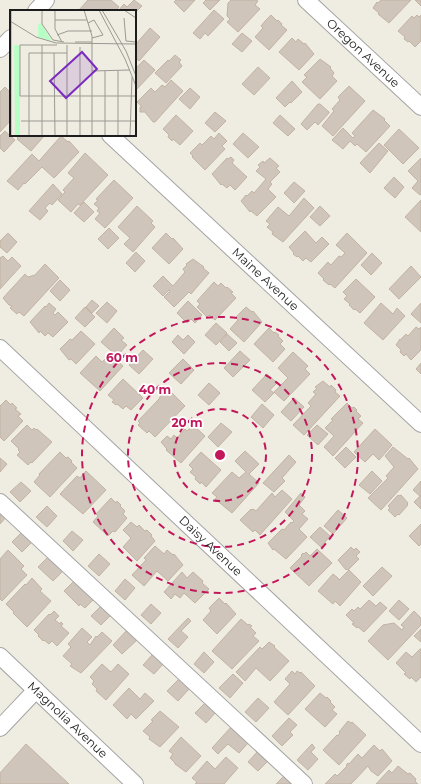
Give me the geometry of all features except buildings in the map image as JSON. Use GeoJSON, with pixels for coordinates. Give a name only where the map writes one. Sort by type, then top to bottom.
{"type":"FeatureCollection","features":[{"type":"Feature","properties":{"kind":"street"},"geometry":{"type":"LineString","coordinates":[[37,10],[46,0]]}},
{"type":"Feature","properties":{"kind":"street","name":"Oregon Avenue"},"geometry":{"type":"LineString","coordinates":[[306,0],[421,107]]}},
{"type":"Feature","properties":{"kind":"street","name":"Maine Avenue"},"geometry":{"type":"LineString","coordinates":[[111,136],[421,424]]}},
{"type":"Feature","properties":{"kind":"street","name":"Daisy Avenue"},"geometry":{"type":"LineString","coordinates":[[0,348],[421,744]]}},
{"type":"Feature","properties":{"kind":"street"},"geometry":{"type":"LineString","coordinates":[[0,502],[304,784]]}},
{"type":"Feature","properties":{"kind":"street","name":"Magnolia Avenue"},"geometry":{"type":"LineString","coordinates":[[0,656],[135,784]]}},
{"type":"Feature","properties":{"kind":"street"},"geometry":{"type":"LineString","coordinates":[[0,728],[36,690]]}}]}
